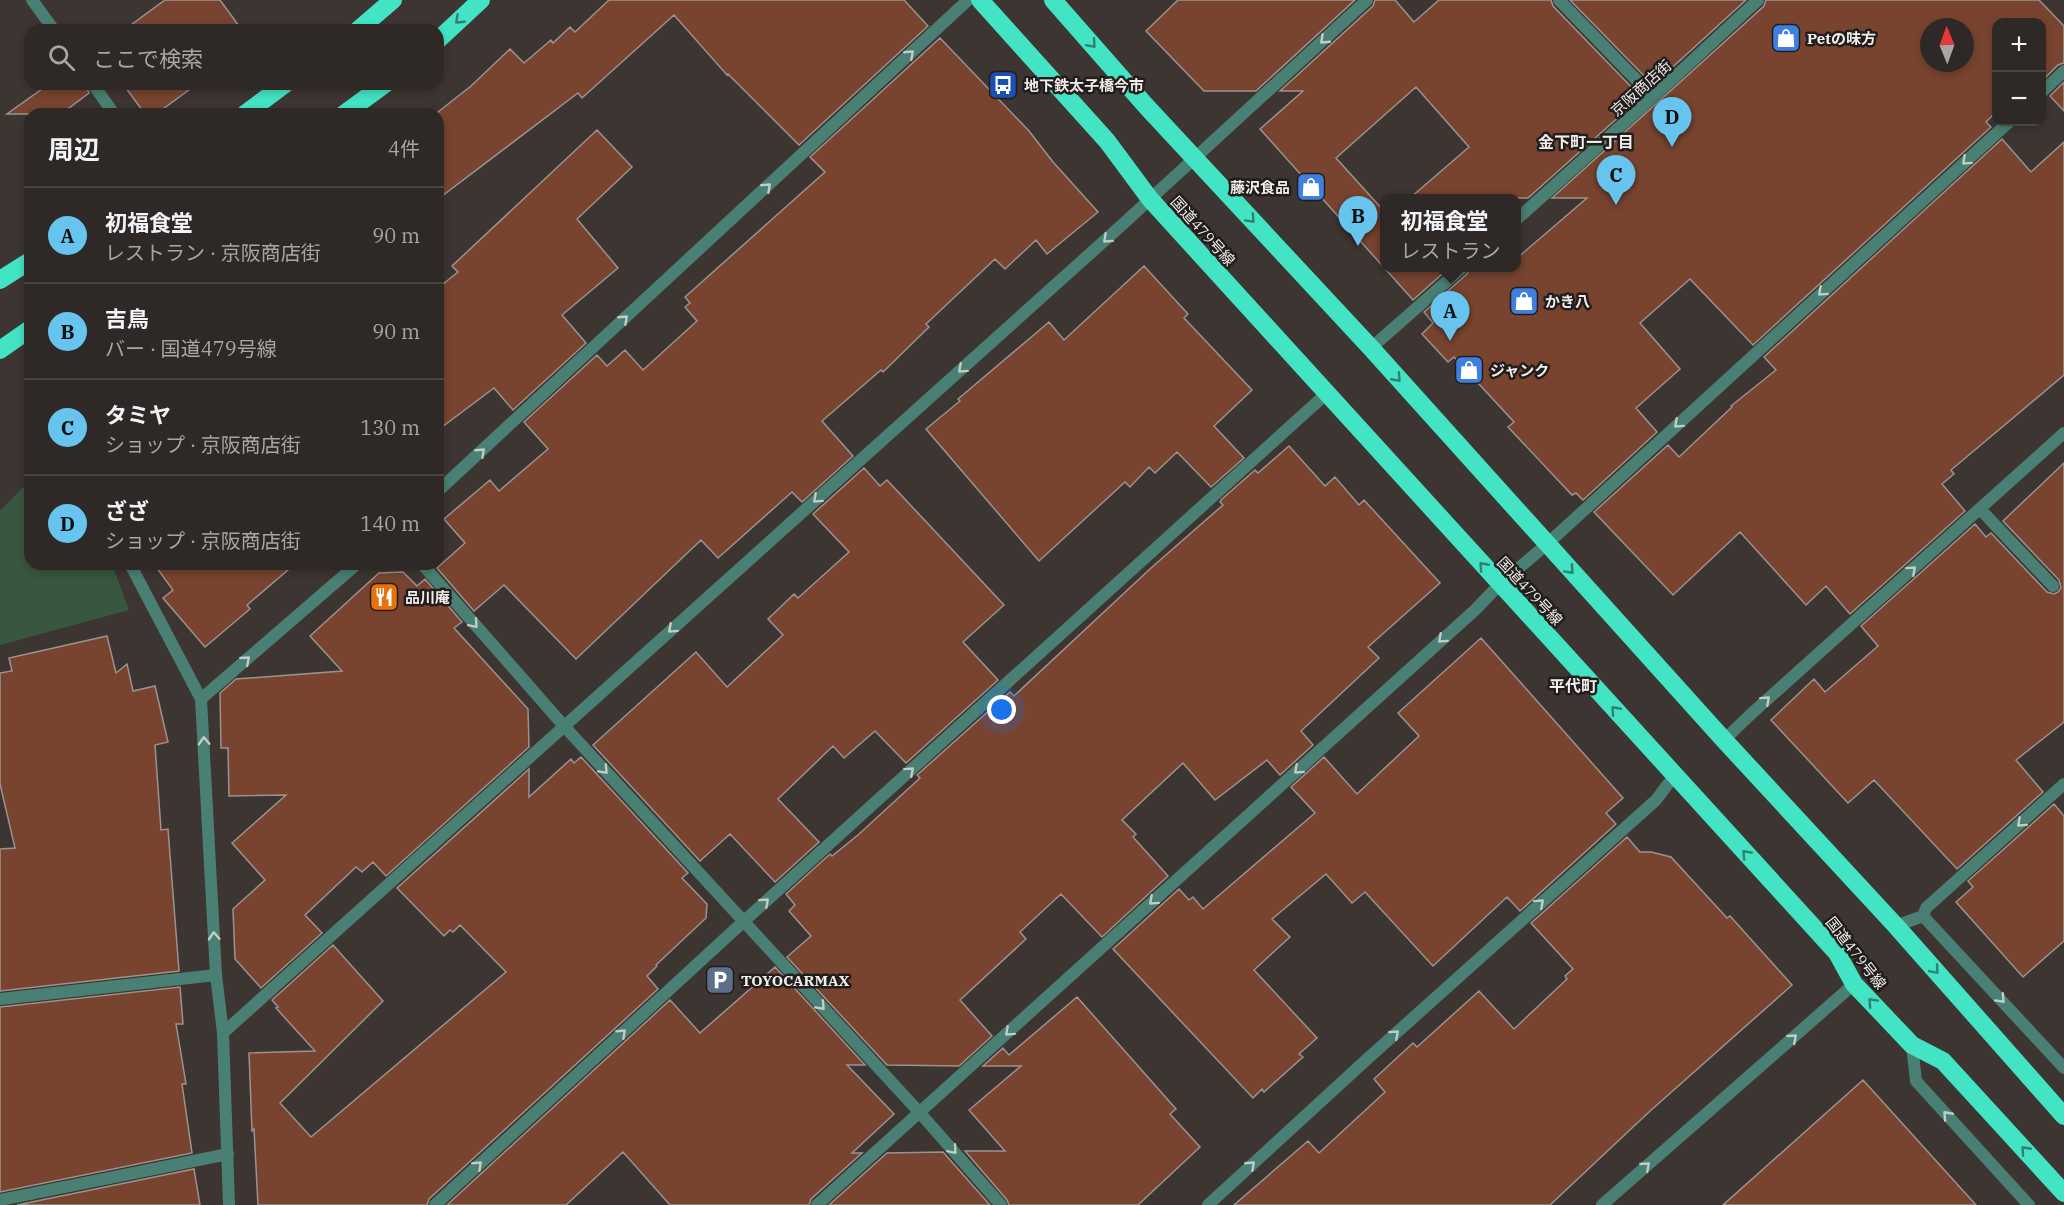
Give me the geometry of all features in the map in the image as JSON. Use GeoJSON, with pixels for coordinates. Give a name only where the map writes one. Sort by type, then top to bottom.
{"type":"FeatureCollection","features":[{"type":"Feature","properties":{"kind":"highway"},"geometry":{"type":"LineString","coordinates":[[365,24],[393,0]]}},
{"type":"Feature","properties":{"kind":"highway"},"geometry":{"type":"LineString","coordinates":[[444,34],[481,0]]}},
{"type":"Feature","properties":{"kind":"highway","name":"国道479号線"},"geometry":{"type":"LineString","coordinates":[[980,0],[1107,141],[1150,199],[1837,953],[1854,984],[1912,1044],[1943,1061],[2064,1193]]}},
{"type":"Feature","properties":{"kind":"highway"},"geometry":{"type":"LineString","coordinates":[[1053,0],[1371,348],[1724,740],[1896,926],[2064,1116]]}},
{"type":"Feature","properties":{"kind":"highway"},"geometry":{"type":"LineString","coordinates":[[252,108],[277,90]]}},
{"type":"Feature","properties":{"kind":"highway"},"geometry":{"type":"LineString","coordinates":[[352,108],[377,90]]}},
{"type":"Feature","properties":{"kind":"highway"},"geometry":{"type":"LineString","coordinates":[[0,280],[24,265]]}},
{"type":"Feature","properties":{"kind":"highway"},"geometry":{"type":"LineString","coordinates":[[0,350],[24,333]]}},
{"type":"Feature","properties":{"kind":"street"},"geometry":{"type":"LineString","coordinates":[[32,0],[50,24]]}},
{"type":"Feature","properties":{"kind":"street"},"geometry":{"type":"LineString","coordinates":[[444,485],[968,0]]}},
{"type":"Feature","properties":{"kind":"street"},"geometry":{"type":"LineString","coordinates":[[223,1033],[1196,158],[1367,0]]}},
{"type":"Feature","properties":{"kind":"street"},"geometry":{"type":"LineString","coordinates":[[1559,0],[1653,98]]}},
{"type":"Feature","properties":{"kind":"street","name":"京阪商店街"},"geometry":{"type":"LineString","coordinates":[[1521,216],[1653,98],[1758,0]]}},
{"type":"Feature","properties":{"kind":"street"},"geometry":{"type":"LineString","coordinates":[[2046,88],[2064,71]]}},
{"type":"Feature","properties":{"kind":"street"},"geometry":{"type":"LineString","coordinates":[[97,90],[110,108]]}},
{"type":"Feature","properties":{"kind":"street"},"geometry":{"type":"LineString","coordinates":[[817,1205],[1466,618],[1500,584],[2005,126]]}},
{"type":"Feature","properties":{"kind":"street"},"geometry":{"type":"LineString","coordinates":[[1371,348],[1456,272]]}},
{"type":"Feature","properties":{"kind":"street"},"geometry":{"type":"LineString","coordinates":[[435,1205],[1326,393]]}},
{"type":"Feature","properties":{"kind":"street"},"geometry":{"type":"LineString","coordinates":[[1724,740],[2064,433]]}},
{"type":"Feature","properties":{"kind":"street"},"geometry":{"type":"LineString","coordinates":[[1980,508],[2053,586]]}},
{"type":"Feature","properties":{"kind":"street"},"geometry":{"type":"LineString","coordinates":[[133,570],[201,699],[216,975],[223,1033],[230,1205]]}},
{"type":"Feature","properties":{"kind":"street"},"geometry":{"type":"LineString","coordinates":[[201,699],[350,570]]}},
{"type":"Feature","properties":{"kind":"street"},"geometry":{"type":"LineString","coordinates":[[427,570],[564,726],[920,1113],[1001,1205]]}},
{"type":"Feature","properties":{"kind":"street"},"geometry":{"type":"LineString","coordinates":[[1208,1205],[1656,800],[1674,776]]}},
{"type":"Feature","properties":{"kind":"street"},"geometry":{"type":"LineString","coordinates":[[1896,926],[1923,916],[1926,908],[2064,784]]}},
{"type":"Feature","properties":{"kind":"street"},"geometry":{"type":"LineString","coordinates":[[1923,916],[2064,1068]]}},
{"type":"Feature","properties":{"kind":"street"},"geometry":{"type":"LineString","coordinates":[[0,999],[216,975]]}},
{"type":"Feature","properties":{"kind":"street"},"geometry":{"type":"LineString","coordinates":[[1602,1205],[1854,984]]}},
{"type":"Feature","properties":{"kind":"street"},"geometry":{"type":"LineString","coordinates":[[1912,1044],[1916,1081],[2028,1205]]}},
{"type":"Feature","properties":{"kind":"street"},"geometry":{"type":"LineString","coordinates":[[0,1200],[228,1154]]}},
{"type":"Feature","properties":{"kind":"green space"},"geometry":{"type":"Polygon","coordinates":[[[24,486],[24,570],[114,570],[129,610],[0,645],[0,511],[24,486]]]}},
{"type":"Feature","properties":{"kind":"building"},"geometry":{"type":"Polygon","coordinates":[[[165,0],[220,0],[238,24],[132,24],[165,0]]]}},
{"type":"Feature","properties":{"kind":"building"},"geometry":{"type":"Polygon","coordinates":[[[609,0],[904,0],[928,26],[799,145],[727,75],[674,15],[582,98],[578,93],[444,194],[443,108],[471,86],[510,49],[524,63],[551,40],[553,43],[570,27],[575,32],[609,0]]]}},
{"type":"Feature","properties":{"kind":"building"},"geometry":{"type":"Polygon","coordinates":[[[1178,0],[1355,0],[1256,91],[1204,91],[1146,31],[1178,0]]]}},
{"type":"Feature","properties":{"kind":"building"},"geometry":{"type":"Polygon","coordinates":[[[1375,0],[1395,0],[1414,22],[1439,0],[1551,0],[1553,6],[1641,97],[1528,198],[1521,198],[1521,194],[1415,194],[1469,147],[1416,87],[1336,158],[1380,207],[1380,263],[1260,129],[1303,91],[1280,91],[1373,6],[1375,0]]]}},
{"type":"Feature","properties":{"kind":"building"},"geometry":{"type":"Polygon","coordinates":[[[1570,0],[1746,0],[1653,85],[1570,0]]]}},
{"type":"Feature","properties":{"kind":"building"},"geometry":{"type":"Polygon","coordinates":[[[1766,0],[2039,0],[2064,26],[2064,63],[2058,65],[2046,77],[2046,18],[1992,18],[1992,116],[1986,122],[1991,127],[1753,345],[1690,279],[1640,323],[1680,369],[1636,408],[1657,432],[1583,500],[1576,493],[1572,495],[1508,427],[1514,422],[1454,357],[1448,362],[1422,334],[1433,323],[1424,312],[1468,272],[1521,272],[1521,255],[1587,198],[1552,198],[1764,6],[1766,0]]]}},
{"type":"Feature","properties":{"kind":"building"},"geometry":{"type":"Polygon","coordinates":[[[940,38],[1029,131],[1053,162],[1098,212],[1047,254],[1036,240],[1005,269],[995,259],[926,324],[929,327],[883,372],[881,370],[822,421],[853,456],[802,502],[792,492],[718,558],[701,540],[576,659],[504,585],[474,611],[439,570],[444,570],[444,562],[465,543],[444,519],[490,480],[499,491],[548,449],[524,422],[597,355],[607,366],[625,350],[643,370],[697,321],[685,307],[690,303],[685,297],[825,172],[810,157],[940,38]]]}},
{"type":"Feature","properties":{"kind":"building"},"geometry":{"type":"Polygon","coordinates":[[[2064,82],[2064,111],[2050,96],[2064,82]]]}},
{"type":"Feature","properties":{"kind":"building"},"geometry":{"type":"Polygon","coordinates":[[[41,90],[88,90],[89,93],[69,108],[24,108],[24,114],[7,114],[41,90]]]}},
{"type":"Feature","properties":{"kind":"building"},"geometry":{"type":"Polygon","coordinates":[[[127,90],[189,90],[164,108],[141,108],[127,90]]]}},
{"type":"Feature","properties":{"kind":"building"},"geometry":{"type":"Polygon","coordinates":[[[597,130],[632,167],[577,219],[618,268],[562,315],[586,343],[513,410],[494,388],[444,426],[444,283],[458,272],[452,266],[597,130]]]}},
{"type":"Feature","properties":{"kind":"building"},"geometry":{"type":"Polygon","coordinates":[[[2002,139],[2031,172],[2064,142],[2064,375],[1951,470],[1954,474],[1942,484],[1965,511],[1850,614],[1826,586],[1806,605],[1740,532],[1673,595],[1594,512],[1668,445],[1679,457],[1731,406],[1776,370],[1764,357],[2002,139]]]}},
{"type":"Feature","properties":{"kind":"building"},"geometry":{"type":"Polygon","coordinates":[[[1144,266],[1188,314],[1184,318],[1252,390],[1214,426],[1244,458],[1211,487],[1177,452],[1155,473],[1149,467],[1130,487],[1125,482],[1039,561],[926,429],[1049,322],[1064,340],[1144,266]]]}},
{"type":"Feature","properties":{"kind":"building"},"geometry":{"type":"Polygon","coordinates":[[[1388,272],[1444,272],[1413,300],[1388,272]]]}},
{"type":"Feature","properties":{"kind":"building"},"geometry":{"type":"Polygon","coordinates":[[[1289,446],[1325,486],[1335,477],[1359,505],[1364,500],[1440,583],[1368,647],[1379,658],[1301,731],[1313,745],[1280,775],[1267,760],[1215,800],[1183,763],[1122,820],[1136,834],[1133,837],[1168,876],[1102,937],[1061,894],[1020,932],[1026,939],[960,1000],[992,1036],[959,1066],[887,1065],[787,957],[811,936],[789,911],[795,905],[786,894],[830,854],[832,856],[858,835],[920,778],[917,775],[1010,692],[1014,696],[1151,568],[1223,505],[1220,502],[1222,499],[1255,470],[1258,473],[1289,446]]]}},
{"type":"Feature","properties":{"kind":"building"},"geometry":{"type":"Polygon","coordinates":[[[2064,463],[2064,722],[2016,760],[2043,792],[1957,869],[1874,780],[1848,803],[1771,720],[1814,679],[1825,692],[1878,646],[1861,626],[1975,524],[1986,537],[1991,533],[2047,592],[2054,594],[2058,592],[2061,588],[2059,580],[2003,521],[2064,463]]]}},
{"type":"Feature","properties":{"kind":"building"},"geometry":{"type":"Polygon","coordinates":[[[864,468],[880,486],[887,480],[1004,605],[963,642],[998,680],[906,763],[875,731],[844,758],[833,746],[778,799],[819,842],[775,882],[730,834],[700,861],[593,745],[696,652],[727,687],[783,635],[768,619],[794,594],[798,598],[849,552],[813,514],[864,468]]]}},
{"type":"Feature","properties":{"kind":"building"},"geometry":{"type":"Polygon","coordinates":[[[158,570],[288,570],[247,605],[250,609],[205,647],[163,598],[173,590],[158,570]]]}},
{"type":"Feature","properties":{"kind":"building"},"geometry":{"type":"Polygon","coordinates":[[[403,572],[417,586],[425,579],[462,622],[454,628],[528,709],[529,747],[386,876],[373,862],[362,872],[356,867],[305,915],[322,933],[261,988],[235,959],[233,909],[265,880],[232,843],[286,795],[229,796],[228,748],[221,748],[220,693],[236,679],[342,671],[310,636],[379,573],[403,572]]]}},
{"type":"Feature","properties":{"kind":"building"},"geometry":{"type":"Polygon","coordinates":[[[107,636],[116,673],[127,664],[133,691],[155,686],[168,742],[155,745],[161,830],[168,829],[179,971],[0,991],[0,849],[15,848],[0,784],[0,673],[12,671],[9,658],[107,636]]]}},
{"type":"Feature","properties":{"kind":"building"},"geometry":{"type":"Polygon","coordinates":[[[1481,638],[1623,798],[1606,813],[1616,824],[1520,911],[1507,897],[1433,966],[1365,892],[1352,903],[1326,874],[1272,919],[1290,937],[1254,970],[1317,1038],[1299,1054],[1303,1057],[1264,1092],[1262,1089],[1253,1098],[1113,949],[1179,889],[1189,900],[1193,897],[1203,909],[1315,813],[1291,787],[1324,757],[1357,794],[1419,736],[1398,713],[1481,638]]]}},
{"type":"Feature","properties":{"kind":"building"},"geometry":{"type":"Polygon","coordinates":[[[581,757],[688,873],[682,878],[707,904],[706,918],[647,976],[658,989],[429,1199],[427,1205],[258,1205],[249,1053],[315,1051],[276,1008],[278,1007],[272,1000],[333,945],[383,1001],[280,1103],[311,1137],[506,972],[460,925],[453,932],[450,930],[444,936],[397,888],[529,769],[529,797],[571,759],[574,763],[581,757]]]}},
{"type":"Feature","properties":{"kind":"building"},"geometry":{"type":"Polygon","coordinates":[[[2054,804],[2064,816],[2064,941],[2023,977],[1956,902],[1973,887],[1968,881],[2054,804]]]}},
{"type":"Feature","properties":{"kind":"building"},"geometry":{"type":"Polygon","coordinates":[[[1627,837],[1640,852],[1671,857],[1727,918],[1730,916],[1792,985],[1649,1112],[1550,1205],[1234,1205],[1308,1141],[1319,1153],[1385,1092],[1374,1079],[1413,1043],[1417,1047],[1479,991],[1514,1029],[1567,979],[1565,976],[1573,969],[1531,923],[1627,837]]]}},
{"type":"Feature","properties":{"kind":"building"},"geometry":{"type":"Polygon","coordinates":[[[775,967],[865,1065],[847,1065],[894,1114],[852,1153],[862,1153],[811,1199],[809,1205],[670,1205],[623,1152],[566,1205],[447,1205],[670,1000],[700,1033],[775,967]]]}},
{"type":"Feature","properties":{"kind":"building"},"geometry":{"type":"Polygon","coordinates":[[[180,987],[183,1024],[176,1024],[186,1084],[182,1084],[192,1153],[0,1192],[0,1007],[180,987]]]}},
{"type":"Feature","properties":{"kind":"building"},"geometry":{"type":"Polygon","coordinates":[[[1077,997],[1176,1109],[1170,1114],[1200,1147],[1138,1205],[1009,1205],[965,1151],[1005,1151],[969,1110],[1021,1066],[983,1066],[1003,1048],[1009,1055],[1077,997]]]}},
{"type":"Feature","properties":{"kind":"building"},"geometry":{"type":"Polygon","coordinates":[[[1863,1080],[1976,1205],[1723,1205],[1863,1080]]]}},
{"type":"Feature","properties":{"kind":"building"},"geometry":{"type":"Polygon","coordinates":[[[943,1152],[990,1205],[829,1205],[887,1153],[943,1152]]]}},
{"type":"Feature","properties":{"kind":"building"},"geometry":{"type":"Polygon","coordinates":[[[194,1169],[200,1205],[17,1205],[194,1169]]]}},
{"type":"Feature","properties":{"kind":"place","name":"Petの味方"},"geometry":{"type":"Point","coordinates":[1786,38]}},
{"type":"Feature","properties":{"kind":"place","name":"地下鉄太子橋今市"},"geometry":{"type":"Point","coordinates":[1003,85]}},
{"type":"Feature","properties":{"kind":"place","name":"ざざ"},"geometry":{"type":"Point","coordinates":[1672,147]}},
{"type":"Feature","properties":{"kind":"place","name":"藤沢食品"},"geometry":{"type":"Point","coordinates":[1311,187]}},
{"type":"Feature","properties":{"kind":"place","name":"タミヤ"},"geometry":{"type":"Point","coordinates":[1616,205]}},
{"type":"Feature","properties":{"kind":"place","name":"吉鳥"},"geometry":{"type":"Point","coordinates":[1358,246]}},
{"type":"Feature","properties":{"kind":"place","name":"かき八"},"geometry":{"type":"Point","coordinates":[1524,301]}},
{"type":"Feature","properties":{"kind":"place","name":"初福食堂"},"geometry":{"type":"Point","coordinates":[1450,341]}},
{"type":"Feature","properties":{"kind":"place","name":"ジャンク"},"geometry":{"type":"Point","coordinates":[1469,370]}},
{"type":"Feature","properties":{"kind":"place","name":"品川庵"},"geometry":{"type":"Point","coordinates":[384,597]}},
{"type":"Feature","properties":{"kind":"place","name":"TOYOCARMAX"},"geometry":{"type":"Point","coordinates":[720,980]}},
{"type":"Feature","properties":{"kind":"district","name":"金下町一丁目"},"geometry":{"type":"Point","coordinates":[1586,142]}},
{"type":"Feature","properties":{"kind":"district","name":"平代町"},"geometry":{"type":"Point","coordinates":[1573,686]}}]}
